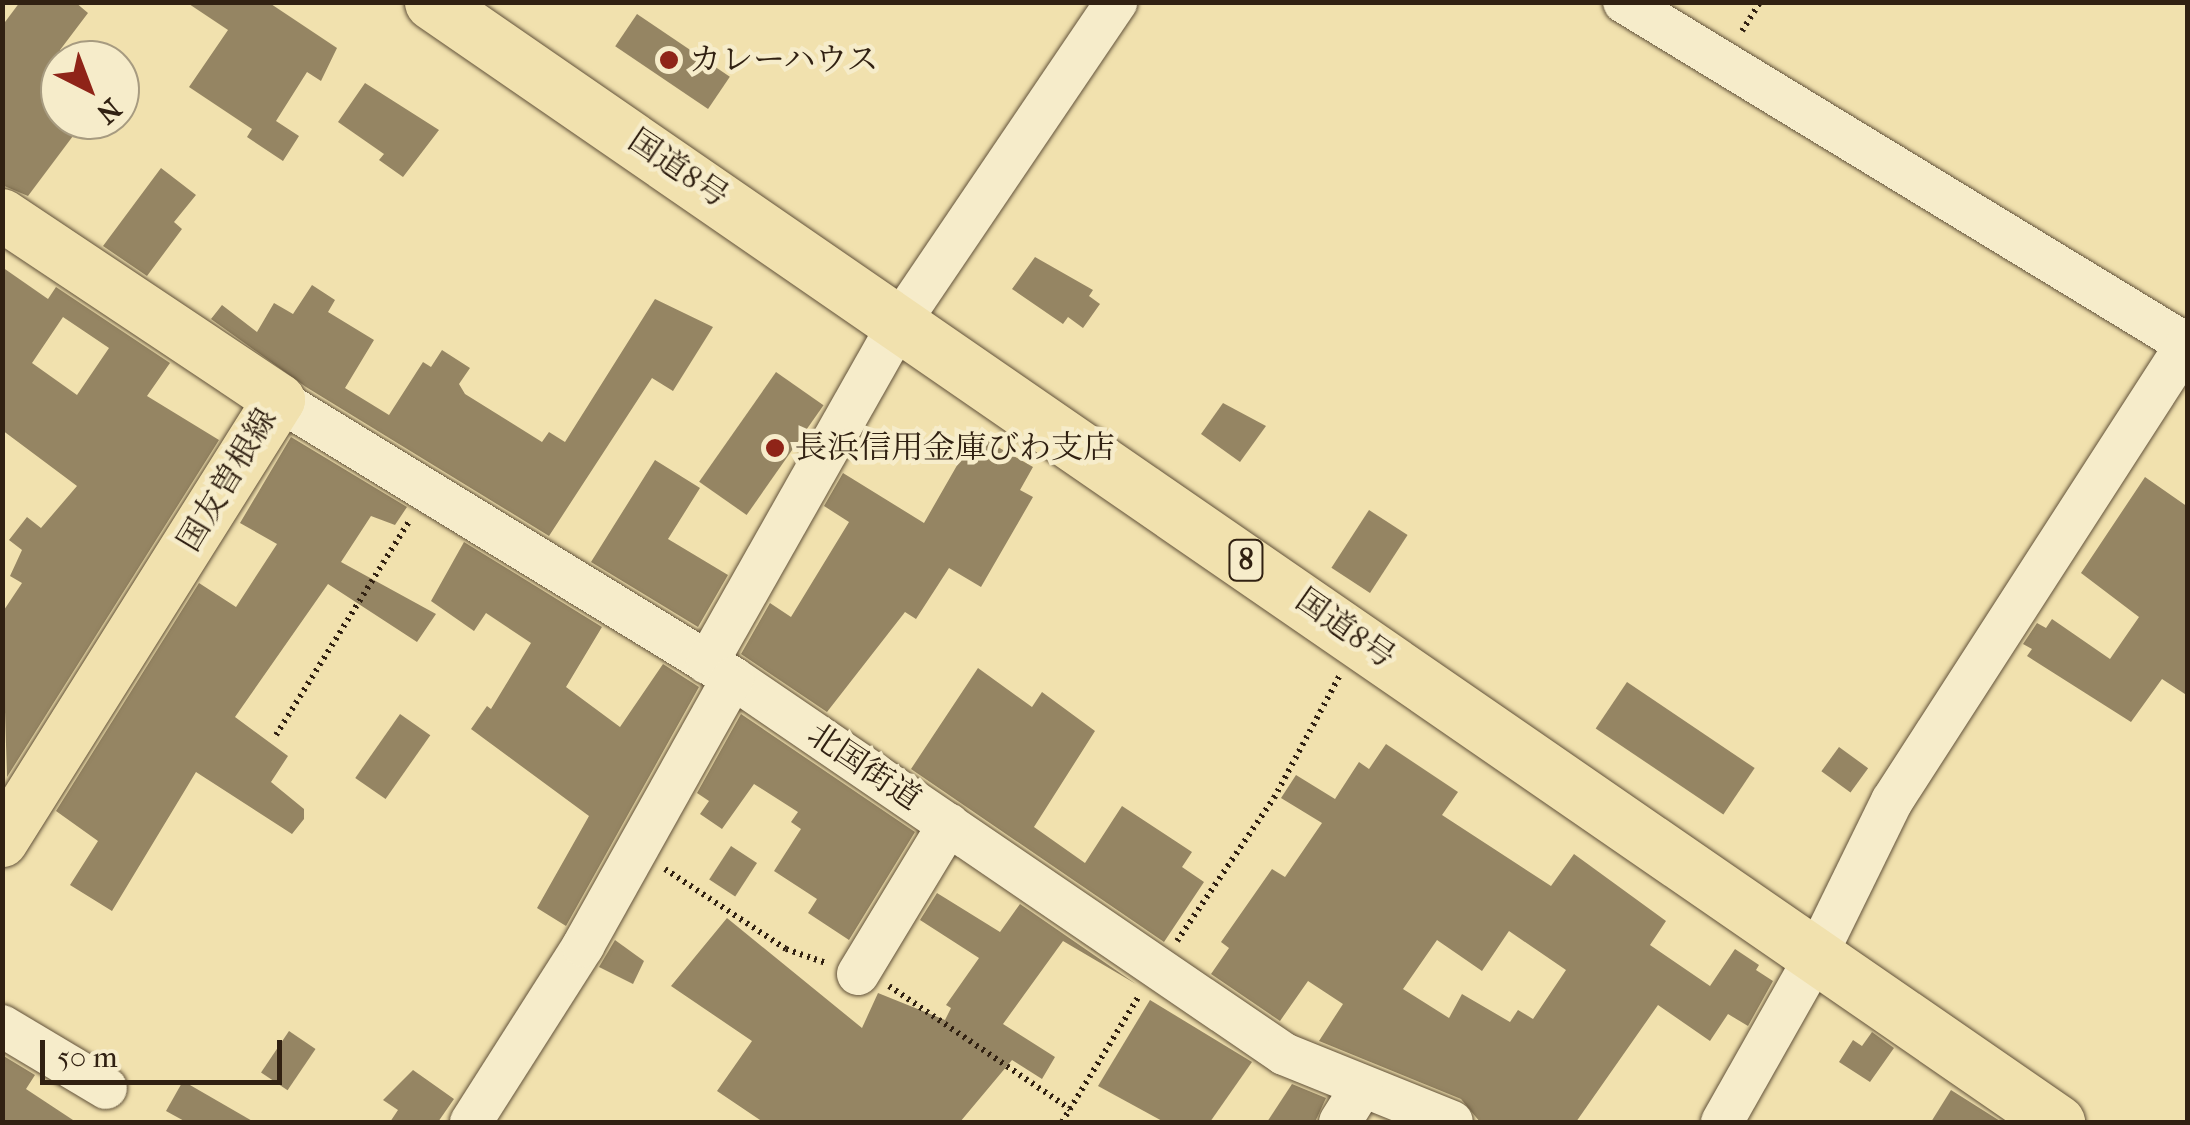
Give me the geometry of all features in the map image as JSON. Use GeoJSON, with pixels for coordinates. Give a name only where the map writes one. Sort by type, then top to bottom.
{"type":"FeatureCollection","features":[{"type":"Feature","properties":{"kind":"highway","name":"国道8号"},"geometry":{"type":"LineString","coordinates":[[432,2],[901,320],[2057,1122]]}},
{"type":"Feature","properties":{"kind":"main road","name":"国友曽根線"},"geometry":{"type":"LineString","coordinates":[[2,215],[279,400],[2,841]]}},
{"type":"Feature","properties":{"kind":"street"},"geometry":{"type":"LineString","coordinates":[[471,1122],[638,851],[720,671],[901,320],[1116,2]]}},
{"type":"Feature","properties":{"kind":"street"},"geometry":{"type":"LineString","coordinates":[[1624,2],[2187,343],[1892,801],[1816,956],[1722,1122]]}},
{"type":"Feature","properties":{"kind":"street","name":"北国街道"},"geometry":{"type":"LineString","coordinates":[[279,400],[720,671],[1284,1054],[1452,1122]]}},
{"type":"Feature","properties":{"kind":"street"},"geometry":{"type":"LineString","coordinates":[[858,974],[949,824]]}},
{"type":"Feature","properties":{"kind":"street"},"geometry":{"type":"LineString","coordinates":[[2,1026],[106,1088]]}},
{"type":"Feature","properties":{"kind":"street"},"geometry":{"type":"LineString","coordinates":[[1340,1122],[1362,1087]]}},
{"type":"Feature","properties":{"kind":"path"},"geometry":{"type":"LineString","coordinates":[[276,734],[428,490]]}},
{"type":"Feature","properties":{"kind":"path"},"geometry":{"type":"LineString","coordinates":[[1062,1122],[1155,969],[1274,798],[1359,639]]}},
{"type":"Feature","properties":{"kind":"path"},"geometry":{"type":"LineString","coordinates":[[638,851],[786,950],[858,974],[926,1008],[1070,1109]]}},
{"type":"Feature","properties":{"kind":"building"},"geometry":{"type":"Polygon","coordinates":[[[20,2],[75,2],[88,13],[68,40],[40,40],[40,140],[70,140],[28,196],[2,185],[2,26],[20,2]]]}},
{"type":"Feature","properties":{"kind":"building"},"geometry":{"type":"Polygon","coordinates":[[[186,2],[268,2],[337,48],[321,81],[307,72],[276,121],[299,136],[283,161],[247,137],[252,129],[189,87],[228,30],[186,2]]]}},
{"type":"Feature","properties":{"kind":"building","name":"カレーハウス"},"geometry":{"type":"Polygon","coordinates":[[[637,14],[730,77],[708,109],[615,46],[637,14]]]}},
{"type":"Feature","properties":{"kind":"building"},"geometry":{"type":"Polygon","coordinates":[[[365,83],[439,130],[403,177],[379,160],[384,154],[338,122],[365,83]]]}},
{"type":"Feature","properties":{"kind":"building"},"geometry":{"type":"Polygon","coordinates":[[[161,168],[196,195],[174,222],[182,229],[147,276],[103,246],[161,168]]]}},
{"type":"Feature","properties":{"kind":"building"},"geometry":{"type":"Polygon","coordinates":[[[1035,257],[1093,290],[1089,296],[1100,304],[1083,328],[1068,317],[1063,324],[1012,289],[1035,257]]]}},
{"type":"Feature","properties":{"kind":"building"},"geometry":{"type":"Polygon","coordinates":[[[2,267],[48,299],[56,287],[170,363],[147,396],[219,440],[7,777],[2,613],[22,583],[10,576],[22,550],[9,540],[27,517],[41,528],[77,486],[2,430],[2,267]],[[63,317],[32,363],[77,395],[109,348],[63,317]]]}},
{"type":"Feature","properties":{"kind":"building"},"geometry":{"type":"Polygon","coordinates":[[[312,285],[335,300],[328,312],[374,340],[345,388],[389,415],[423,362],[431,367],[442,350],[470,368],[459,384],[465,394],[542,442],[549,432],[565,442],[655,299],[713,327],[673,391],[652,378],[549,536],[306,387],[211,319],[222,305],[257,332],[274,303],[293,314],[312,285]]]}},
{"type":"Feature","properties":{"kind":"building"},"geometry":{"type":"Polygon","coordinates":[[[776,372],[824,405],[747,515],[699,482],[776,372]]]}},
{"type":"Feature","properties":{"kind":"building"},"geometry":{"type":"Polygon","coordinates":[[[1223,403],[1266,426],[1240,462],[1201,434],[1223,403]]]}},
{"type":"Feature","properties":{"kind":"building"},"geometry":{"type":"Polygon","coordinates":[[[975,434],[1033,467],[1020,490],[1033,497],[981,587],[949,568],[916,619],[905,612],[827,712],[741,654],[770,603],[791,617],[849,522],[824,506],[843,473],[924,523],[975,434]]]}},
{"type":"Feature","properties":{"kind":"building"},"geometry":{"type":"Polygon","coordinates":[[[291,437],[407,507],[395,525],[371,516],[341,562],[436,614],[417,642],[328,584],[235,717],[288,756],[271,782],[304,809],[304,819],[292,834],[196,772],[112,911],[70,885],[98,841],[56,811],[199,583],[236,607],[277,544],[240,523],[291,437]]]}},
{"type":"Feature","properties":{"kind":"building"},"geometry":{"type":"Polygon","coordinates":[[[655,460],[700,488],[668,539],[728,575],[698,627],[591,562],[655,460]]]}},
{"type":"Feature","properties":{"kind":"building"},"geometry":{"type":"Polygon","coordinates":[[[2145,477],[2188,507],[2188,696],[2162,679],[2131,722],[2027,656],[2032,649],[2023,644],[2037,623],[2046,628],[2052,619],[2110,659],[2139,617],[2081,573],[2145,477]]]}},
{"type":"Feature","properties":{"kind":"building"},"geometry":{"type":"Polygon","coordinates":[[[1369,510],[1408,535],[1370,593],[1331,568],[1369,510]]]}},
{"type":"Feature","properties":{"kind":"building"},"geometry":{"type":"Polygon","coordinates":[[[464,542],[602,627],[566,687],[620,727],[663,664],[699,687],[566,926],[537,908],[589,816],[471,729],[487,706],[491,709],[531,643],[486,613],[474,631],[431,601],[464,542]]]}},
{"type":"Feature","properties":{"kind":"building"},"geometry":{"type":"Polygon","coordinates":[[[978,668],[1032,707],[1042,692],[1095,731],[1034,827],[1085,863],[1122,806],[1192,852],[1182,867],[1204,882],[1164,942],[911,769],[978,668]]]}},
{"type":"Feature","properties":{"kind":"building"},"geometry":{"type":"Polygon","coordinates":[[[1627,682],[1755,768],[1723,815],[1596,728],[1627,682]]]}},
{"type":"Feature","properties":{"kind":"building"},"geometry":{"type":"Polygon","coordinates":[[[400,714],[430,735],[386,799],[355,778],[400,714]]]}},
{"type":"Feature","properties":{"kind":"building"},"geometry":{"type":"Polygon","coordinates":[[[741,714],[915,832],[849,940],[808,913],[817,899],[774,871],[801,829],[791,822],[798,812],[754,784],[722,829],[700,814],[709,801],[697,793],[741,714]]]}},
{"type":"Feature","properties":{"kind":"building"},"geometry":{"type":"Polygon","coordinates":[[[1386,744],[1458,792],[1442,815],[1551,886],[1574,854],[1666,921],[1650,945],[1710,986],[1735,949],[1759,965],[1756,970],[1773,981],[1748,1026],[1728,1014],[1710,1041],[1658,1005],[1576,1122],[1480,1122],[1461,1099],[1319,1041],[1343,1004],[1308,981],[1280,1021],[1211,974],[1229,948],[1221,942],[1272,869],[1285,877],[1322,823],[1281,798],[1296,775],[1335,799],[1359,762],[1369,769],[1386,744]],[[1509,931],[1482,971],[1437,940],[1403,989],[1449,1018],[1462,994],[1510,1022],[1518,1010],[1533,1019],[1566,970],[1509,931]]]}},
{"type":"Feature","properties":{"kind":"building"},"geometry":{"type":"Polygon","coordinates":[[[1839,747],[1868,768],[1850,792],[1821,771],[1839,747]]]}},
{"type":"Feature","properties":{"kind":"building"},"geometry":{"type":"Polygon","coordinates":[[[731,846],[757,863],[735,896],[709,880],[731,846]]]}},
{"type":"Feature","properties":{"kind":"building"},"geometry":{"type":"Polygon","coordinates":[[[937,893],[1000,932],[1020,904],[1136,984],[1063,941],[1003,1024],[1055,1057],[1042,1079],[1012,1060],[960,1122],[763,1122],[717,1091],[752,1041],[671,986],[727,918],[862,1028],[878,993],[945,1020],[951,1008],[946,1005],[979,958],[920,920],[937,893]]]}},
{"type":"Feature","properties":{"kind":"building"},"geometry":{"type":"Polygon","coordinates":[[[615,940],[644,961],[633,984],[599,967],[615,940]]]}},
{"type":"Feature","properties":{"kind":"building"},"geometry":{"type":"Polygon","coordinates":[[[1150,1000],[1252,1062],[1210,1122],[1164,1122],[1098,1086],[1150,1000]]]}},
{"type":"Feature","properties":{"kind":"building"},"geometry":{"type":"Polygon","coordinates":[[[289,1031],[316,1049],[288,1090],[261,1072],[289,1031]]]}},
{"type":"Feature","properties":{"kind":"building"},"geometry":{"type":"Polygon","coordinates":[[[1872,1032],[1894,1048],[1870,1082],[1839,1062],[1853,1040],[1862,1046],[1872,1032]]]}},
{"type":"Feature","properties":{"kind":"building"},"geometry":{"type":"Polygon","coordinates":[[[2,1055],[35,1075],[26,1089],[76,1122],[2,1122],[2,1055]]]}},
{"type":"Feature","properties":{"kind":"building"},"geometry":{"type":"Polygon","coordinates":[[[413,1070],[454,1099],[438,1122],[390,1122],[398,1110],[383,1100],[413,1070]]]}},
{"type":"Feature","properties":{"kind":"building"},"geometry":{"type":"Polygon","coordinates":[[[183,1081],[254,1122],[186,1122],[166,1111],[183,1081]]]}},
{"type":"Feature","properties":{"kind":"building"},"geometry":{"type":"Polygon","coordinates":[[[1292,1084],[1326,1098],[1315,1122],[1267,1122],[1292,1084]]]}},
{"type":"Feature","properties":{"kind":"building"},"geometry":{"type":"Polygon","coordinates":[[[1951,1090],[2000,1121],[2003,1122],[1931,1122],[1951,1090]]]}},
{"type":"Feature","properties":{"kind":"place","name":"カレーハウス"},"geometry":{"type":"Point","coordinates":[669,60]}},
{"type":"Feature","properties":{"kind":"place","name":"長浜信用金庫びわ支店"},"geometry":{"type":"Point","coordinates":[775,448]}}]}
